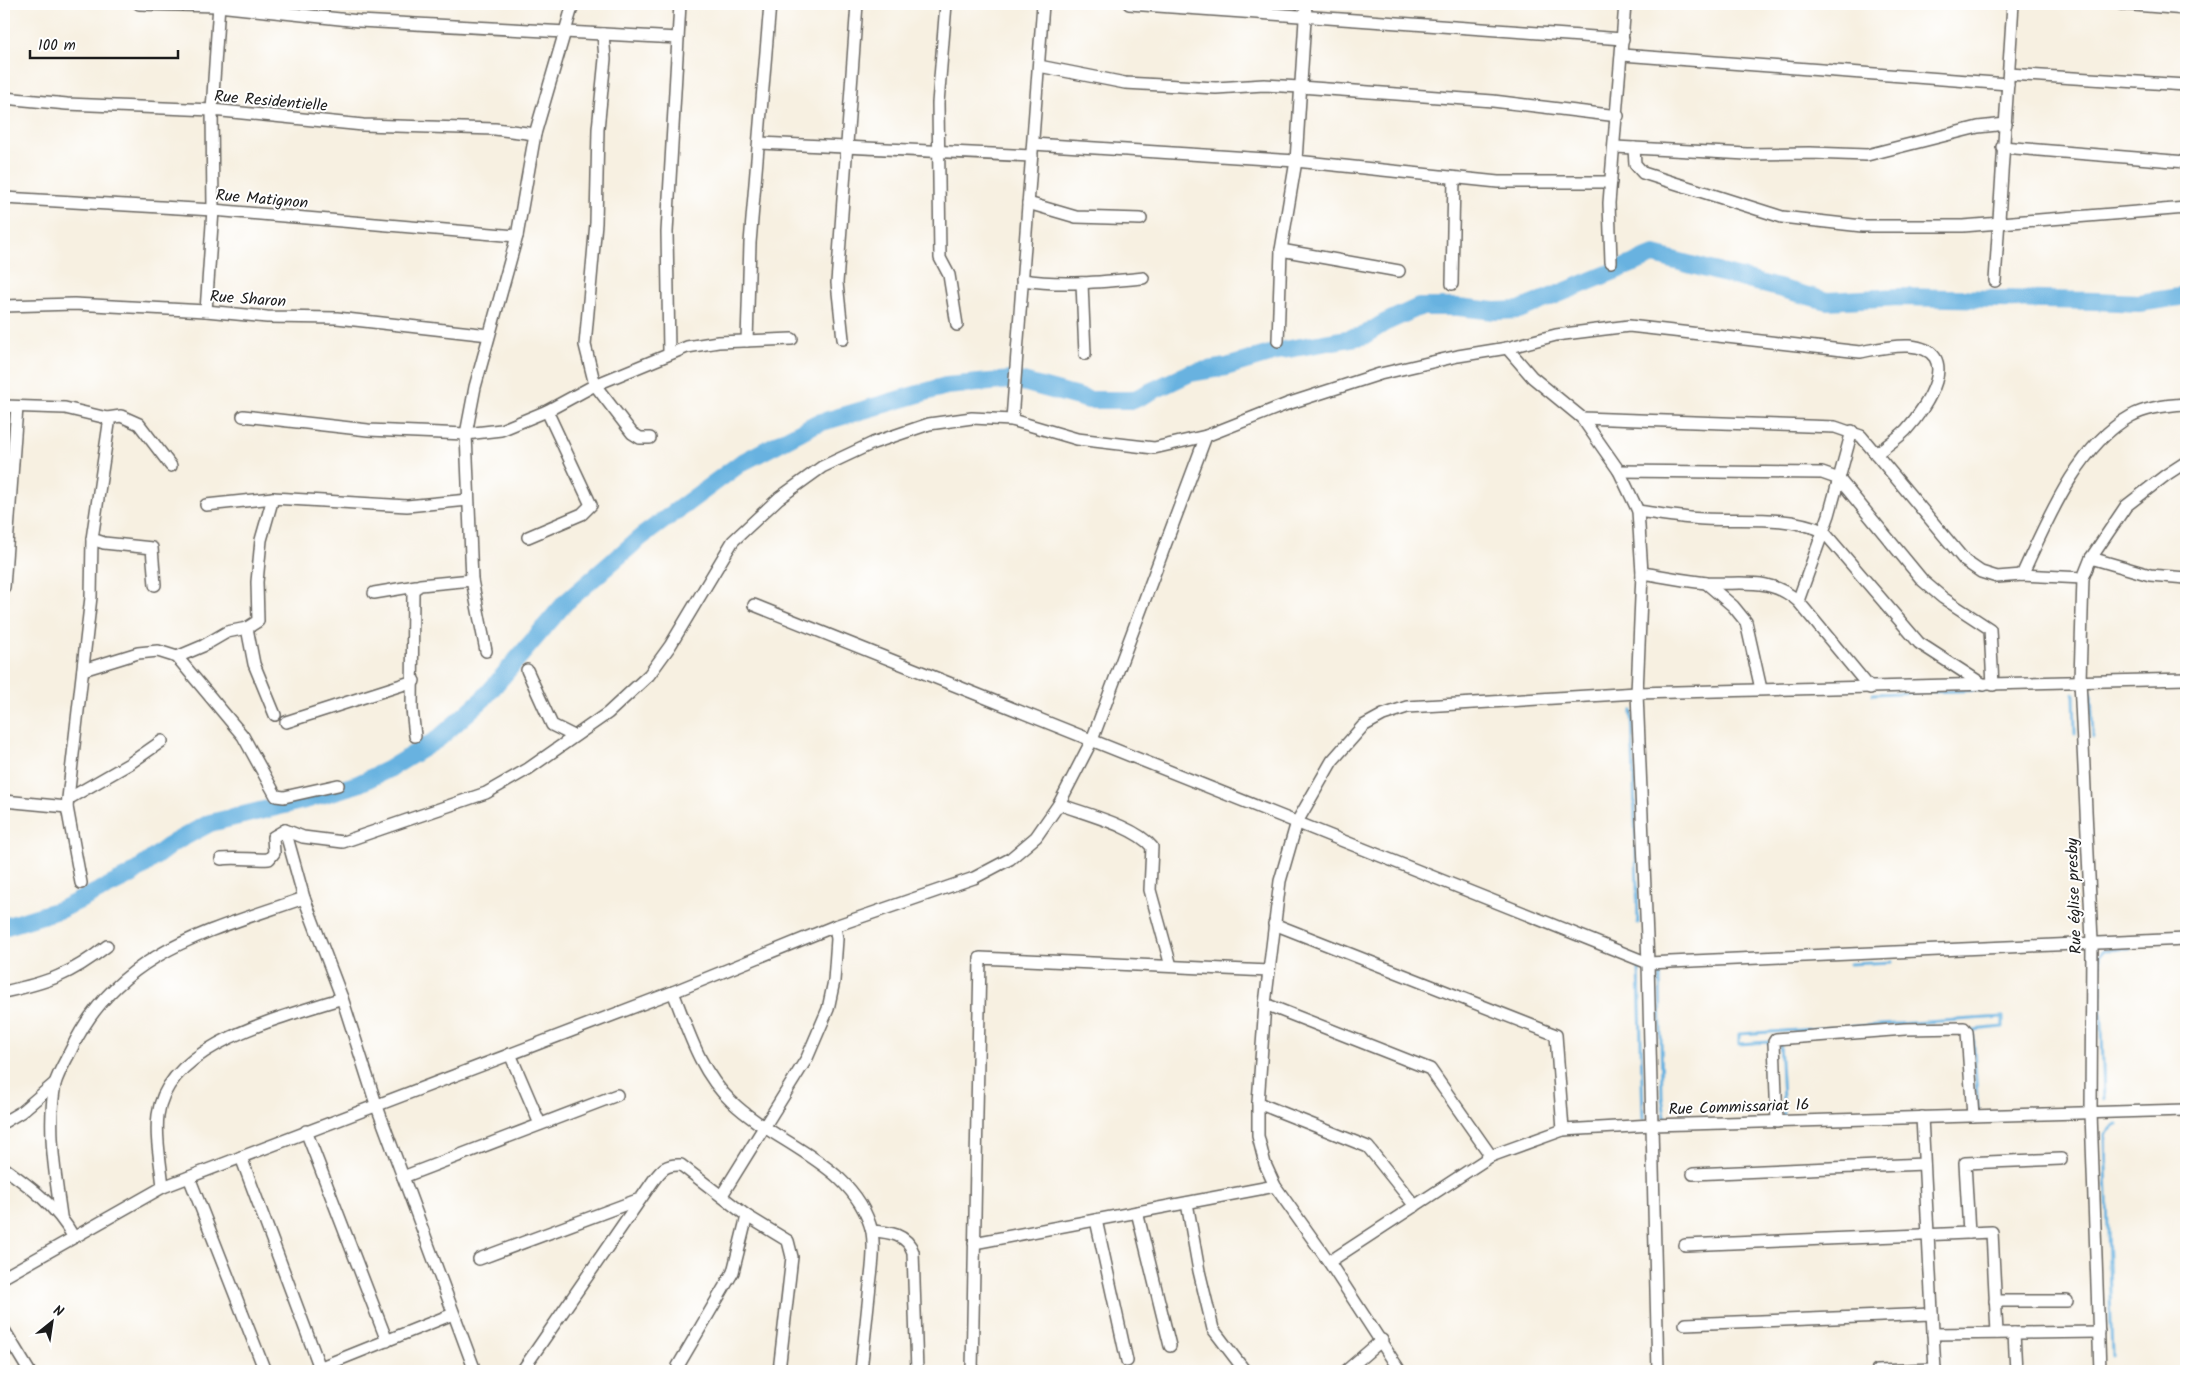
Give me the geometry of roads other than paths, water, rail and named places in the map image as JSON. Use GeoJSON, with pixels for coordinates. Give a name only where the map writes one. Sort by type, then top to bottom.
{"type":"FeatureCollection","features":[{"type":"Feature","properties":{"kind":"street"},"geometry":{"type":"LineString","coordinates":[[139,4],[219,5],[359,21],[678,38]]}},
{"type":"Feature","properties":{"kind":"street"},"geometry":{"type":"LineString","coordinates":[[486,651],[472,580],[466,434],[475,387],[517,236],[535,134],[573,4]]}},
{"type":"Feature","properties":{"kind":"street"},"geometry":{"type":"LineString","coordinates":[[669,352],[667,232],[680,4]]}},
{"type":"Feature","properties":{"kind":"street"},"geometry":{"type":"LineString","coordinates":[[747,341],[750,243],[760,143],[770,4]]}},
{"type":"Feature","properties":{"kind":"street"},"geometry":{"type":"LineString","coordinates":[[843,339],[837,283],[857,4]]}},
{"type":"Feature","properties":{"kind":"street"},"geometry":{"type":"LineString","coordinates":[[946,4],[938,103],[940,258],[949,274],[957,325]]}},
{"type":"Feature","properties":{"kind":"street"},"geometry":{"type":"LineString","coordinates":[[1012,420],[1043,4]]}},
{"type":"Feature","properties":{"kind":"street"},"geometry":{"type":"LineString","coordinates":[[1129,4],[1623,39]]}},
{"type":"Feature","properties":{"kind":"street"},"geometry":{"type":"LineString","coordinates":[[1278,341],[1281,250],[1296,161],[1306,4]]}},
{"type":"Feature","properties":{"kind":"street"},"geometry":{"type":"LineString","coordinates":[[1611,262],[1611,182],[1618,116],[1625,4]]}},
{"type":"Feature","properties":{"kind":"street"},"geometry":{"type":"LineString","coordinates":[[1995,281],[2002,147],[2006,124],[2013,4]]}},
{"type":"Feature","properties":{"kind":"street"},"geometry":{"type":"LineString","coordinates":[[2121,4],[2186,9]]}},
{"type":"Feature","properties":{"kind":"street"},"geometry":{"type":"LineString","coordinates":[[206,311],[213,210],[212,110],[219,5]]}},
{"type":"Feature","properties":{"kind":"street"},"geometry":{"type":"LineString","coordinates":[[602,34],[605,59],[598,129],[596,222],[586,345],[595,385],[632,433],[640,438],[650,438]]}},
{"type":"Feature","properties":{"kind":"street"},"geometry":{"type":"LineString","coordinates":[[1622,55],[2008,79],[2186,85]]}},
{"type":"Feature","properties":{"kind":"street"},"geometry":{"type":"LineString","coordinates":[[1039,66],[1125,83],[1216,88],[1264,85],[1300,87],[1493,101],[1618,116]]}},
{"type":"Feature","properties":{"kind":"street","name":"Rue Residentielle"},"geometry":{"type":"LineString","coordinates":[[4,98],[66,104],[212,110],[363,125],[495,129],[535,134]]}},
{"type":"Feature","properties":{"kind":"street"},"geometry":{"type":"LineString","coordinates":[[1614,147],[1747,154],[1810,153],[1867,155],[1978,127],[2006,124]]}},
{"type":"Feature","properties":{"kind":"street"},"geometry":{"type":"LineString","coordinates":[[760,143],[939,150],[1032,156]]}},
{"type":"Feature","properties":{"kind":"street"},"geometry":{"type":"LineString","coordinates":[[1033,144],[1296,161],[1498,182],[1611,182]]}},
{"type":"Feature","properties":{"kind":"street"},"geometry":{"type":"LineString","coordinates":[[2002,147],[2186,162]]}},
{"type":"Feature","properties":{"kind":"street"},"geometry":{"type":"LineString","coordinates":[[1634,148],[1635,164],[1643,173],[1782,217],[1862,226],[1963,226],[2186,208]]}},
{"type":"Feature","properties":{"kind":"street"},"geometry":{"type":"LineString","coordinates":[[1452,284],[1454,178]]}},
{"type":"Feature","properties":{"kind":"street","name":"Rue Matignon"},"geometry":{"type":"LineString","coordinates":[[4,198],[213,210],[517,236]]}},
{"type":"Feature","properties":{"kind":"street"},"geometry":{"type":"LineString","coordinates":[[1028,203],[1076,217],[1141,219]]}},
{"type":"Feature","properties":{"kind":"street"},"geometry":{"type":"LineString","coordinates":[[1281,250],[1399,271]]}},
{"type":"Feature","properties":{"kind":"street"},"geometry":{"type":"LineString","coordinates":[[1022,280],[1045,283],[1082,283],[1143,278]]}},
{"type":"Feature","properties":{"kind":"street"},"geometry":{"type":"LineString","coordinates":[[1082,283],[1085,354]]}},
{"type":"Feature","properties":{"kind":"street","name":"Rue Sharon"},"geometry":{"type":"LineString","coordinates":[[4,306],[74,304],[206,311],[267,317],[337,318],[489,335]]}},
{"type":"Feature","properties":{"kind":"street"},"geometry":{"type":"LineString","coordinates":[[221,859],[239,857],[254,860],[269,859],[274,853],[273,836],[285,830],[303,837],[329,842],[344,842],[486,793],[528,769],[622,701],[649,676],[670,646],[733,541],[779,498],[822,467],[873,443],[928,424],[972,418],[1012,420],[1077,438],[1154,448],[1206,436],[1287,404],[1380,374],[1458,356],[1507,348],[1556,335],[1629,326],[1860,352],[1890,346],[1923,349],[1932,354],[1938,365],[1938,379],[1923,408],[1905,430],[1876,454]]}},
{"type":"Feature","properties":{"kind":"street"},"geometry":{"type":"LineString","coordinates":[[243,416],[368,430],[466,434],[501,430],[547,411],[595,385],[669,352],[687,347],[792,339]]}},
{"type":"Feature","properties":{"kind":"street"},"geometry":{"type":"LineString","coordinates":[[1507,348],[1532,377],[1582,418],[1619,471],[1638,512],[1642,573],[1637,693],[1648,962],[1658,1371]]}},
{"type":"Feature","properties":{"kind":"street"},"geometry":{"type":"LineString","coordinates":[[2022,575],[2073,473],[2102,439],[2130,416],[2146,409],[2186,404]]}},
{"type":"Feature","properties":{"kind":"street"},"geometry":{"type":"LineString","coordinates":[[4,406],[66,408],[107,418],[122,416],[139,424],[171,466]]}},
{"type":"Feature","properties":{"kind":"street"},"geometry":{"type":"LineString","coordinates":[[4,587],[17,406]]}},
{"type":"Feature","properties":{"kind":"street"},"geometry":{"type":"LineString","coordinates":[[528,537],[582,514],[591,505],[547,411]]}},
{"type":"Feature","properties":{"kind":"street"},"geometry":{"type":"LineString","coordinates":[[81,884],[67,803],[91,597],[92,539],[109,424],[107,418]]}},
{"type":"Feature","properties":{"kind":"street"},"geometry":{"type":"LineString","coordinates":[[1582,418],[1835,427],[1852,431],[1860,436],[1876,454],[1966,561],[1981,572],[1997,577],[2022,575],[2083,578]]}},
{"type":"Feature","properties":{"kind":"street"},"geometry":{"type":"LineString","coordinates":[[1798,601],[1823,531],[1852,431]]}},
{"type":"Feature","properties":{"kind":"street"},"geometry":{"type":"LineString","coordinates":[[4,1277],[73,1236],[163,1187],[673,992],[835,926],[974,878],[1010,859],[1036,837],[1059,804],[1092,740],[1206,436]]}},
{"type":"Feature","properties":{"kind":"street","name":"Rue église presby"},"geometry":{"type":"LineString","coordinates":[[2100,1371],[2091,1113],[2092,941],[2080,680],[2083,578],[2090,558],[2126,506],[2186,462]]}},
{"type":"Feature","properties":{"kind":"street"},"geometry":{"type":"LineString","coordinates":[[1619,471],[1822,473],[1839,479],[1923,581],[1943,598],[1990,629],[1989,685]]}},
{"type":"Feature","properties":{"kind":"street"},"geometry":{"type":"LineString","coordinates":[[206,505],[273,498],[407,506],[468,500]]}},
{"type":"Feature","properties":{"kind":"street"},"geometry":{"type":"LineString","coordinates":[[177,657],[203,646],[227,632],[247,628],[258,621],[257,582],[261,540],[273,498]]}},
{"type":"Feature","properties":{"kind":"street"},"geometry":{"type":"LineString","coordinates":[[1638,512],[1702,519],[1792,522],[1806,524],[1823,531],[1919,643],[1989,685]]}},
{"type":"Feature","properties":{"kind":"street"},"geometry":{"type":"LineString","coordinates":[[92,539],[104,543],[152,548],[155,585]]}},
{"type":"Feature","properties":{"kind":"street"},"geometry":{"type":"LineString","coordinates":[[2090,558],[2150,575],[2186,578]]}},
{"type":"Feature","properties":{"kind":"street"},"geometry":{"type":"LineString","coordinates":[[1642,573],[1706,583],[1772,585],[1786,590],[1798,601],[1870,688]]}},
{"type":"Feature","properties":{"kind":"street"},"geometry":{"type":"LineString","coordinates":[[374,593],[472,580]]}},
{"type":"Feature","properties":{"kind":"street"},"geometry":{"type":"LineString","coordinates":[[1706,583],[1733,606],[1746,622],[1761,689]]}},
{"type":"Feature","properties":{"kind":"street"},"geometry":{"type":"LineString","coordinates":[[415,736],[412,709],[414,681],[413,590],[416,586]]}},
{"type":"Feature","properties":{"kind":"street"},"geometry":{"type":"LineString","coordinates":[[754,605],[1648,962],[2186,938]]}},
{"type":"Feature","properties":{"kind":"street"},"geometry":{"type":"LineString","coordinates":[[247,628],[254,664],[275,715]]}},
{"type":"Feature","properties":{"kind":"street"},"geometry":{"type":"LineString","coordinates":[[83,670],[138,653],[158,651],[177,657],[244,736],[276,796],[284,797],[303,791],[338,786]]}},
{"type":"Feature","properties":{"kind":"street"},"geometry":{"type":"LineString","coordinates":[[527,670],[552,725],[574,736]]}},
{"type":"Feature","properties":{"kind":"street"},"geometry":{"type":"LineString","coordinates":[[1400,1371],[1382,1340],[1329,1262],[1274,1186],[1265,1164],[1258,1136],[1264,1004],[1280,881],[1296,822],[1332,761],[1363,726],[1384,715],[1407,707],[1637,693],[1989,685],[2080,680],[2186,679]]}},
{"type":"Feature","properties":{"kind":"street"},"geometry":{"type":"LineString","coordinates":[[286,722],[414,681]]}},
{"type":"Feature","properties":{"kind":"street"},"geometry":{"type":"LineString","coordinates":[[4,801],[67,803],[162,741]]}},
{"type":"Feature","properties":{"kind":"street"},"geometry":{"type":"LineString","coordinates":[[1059,804],[1119,827],[1146,840],[1152,848],[1150,890],[1171,966]]}},
{"type":"Feature","properties":{"kind":"street"},"geometry":{"type":"LineString","coordinates":[[285,830],[304,898],[342,998],[376,1104],[475,1371]]}},
{"type":"Feature","properties":{"kind":"street"},"geometry":{"type":"LineString","coordinates":[[61,1216],[54,1165],[52,1128],[56,1083],[79,1033],[99,1003],[120,982],[184,940],[304,898]]}},
{"type":"Feature","properties":{"kind":"street"},"geometry":{"type":"LineString","coordinates":[[1274,924],[1556,1035],[1562,1130]]}},
{"type":"Feature","properties":{"kind":"street"},"geometry":{"type":"LineString","coordinates":[[722,1195],[807,1058],[828,1009],[834,981],[837,939],[835,926]]}},
{"type":"Feature","properties":{"kind":"street"},"geometry":{"type":"LineString","coordinates":[[4,992],[46,982],[83,965],[107,946]]}},
{"type":"Feature","properties":{"kind":"street"},"geometry":{"type":"LineString","coordinates":[[972,1371],[980,958],[1269,971]]}},
{"type":"Feature","properties":{"kind":"street"},"geometry":{"type":"LineString","coordinates":[[673,992],[699,1058],[711,1077],[731,1101],[764,1128],[835,1174],[855,1194],[872,1232],[873,1252],[861,1371]]}},
{"type":"Feature","properties":{"kind":"street"},"geometry":{"type":"LineString","coordinates":[[163,1187],[158,1114],[166,1091],[181,1070],[207,1049],[229,1036],[342,998]]}},
{"type":"Feature","properties":{"kind":"street"},"geometry":{"type":"LineString","coordinates":[[1264,1004],[1430,1069],[1492,1156]]}},
{"type":"Feature","properties":{"kind":"street"},"geometry":{"type":"LineString","coordinates":[[1777,1122],[1774,1070],[1776,1039],[1905,1029],[1961,1027],[1967,1032],[1974,1116]]}},
{"type":"Feature","properties":{"kind":"street"},"geometry":{"type":"LineString","coordinates":[[510,1054],[540,1124]]}},
{"type":"Feature","properties":{"kind":"street"},"geometry":{"type":"LineString","coordinates":[[4,1121],[21,1112],[56,1083]]}},
{"type":"Feature","properties":{"kind":"street"},"geometry":{"type":"LineString","coordinates":[[403,1177],[617,1095]]}},
{"type":"Feature","properties":{"kind":"street"},"geometry":{"type":"LineString","coordinates":[[1258,1103],[1368,1146],[1415,1206]]}},
{"type":"Feature","properties":{"kind":"street","name":"Rue Commissariat 16"},"geometry":{"type":"LineString","coordinates":[[1329,1262],[1492,1156],[1562,1130],[1652,1125],[2186,1110]]}},
{"type":"Feature","properties":{"kind":"street"},"geometry":{"type":"LineString","coordinates":[[1877,1371],[1935,1370],[1922,1118]]}},
{"type":"Feature","properties":{"kind":"street"},"geometry":{"type":"LineString","coordinates":[[306,1131],[387,1341]]}},
{"type":"Feature","properties":{"kind":"street"},"geometry":{"type":"LineString","coordinates":[[241,1157],[316,1369],[453,1314]]}},
{"type":"Feature","properties":{"kind":"street"},"geometry":{"type":"LineString","coordinates":[[1969,1233],[1965,1163],[2061,1159]]}},
{"type":"Feature","properties":{"kind":"street"},"geometry":{"type":"LineString","coordinates":[[522,1371],[640,1199],[664,1166],[672,1164],[681,1165],[747,1216],[781,1235],[791,1246],[792,1257],[779,1371]]}},
{"type":"Feature","properties":{"kind":"street"},"geometry":{"type":"LineString","coordinates":[[1693,1174],[1924,1164]]}},
{"type":"Feature","properties":{"kind":"street"},"geometry":{"type":"LineString","coordinates":[[4,1168],[30,1187],[61,1216],[73,1236]]}},
{"type":"Feature","properties":{"kind":"street"},"geometry":{"type":"LineString","coordinates":[[189,1177],[265,1371]]}},
{"type":"Feature","properties":{"kind":"street"},"geometry":{"type":"LineString","coordinates":[[974,1243],[1274,1186]]}},
{"type":"Feature","properties":{"kind":"street"},"geometry":{"type":"LineString","coordinates":[[479,1259],[640,1199]]}},
{"type":"Feature","properties":{"kind":"street"},"geometry":{"type":"LineString","coordinates":[[1187,1203],[1199,1271],[1213,1330],[1245,1371]]}},
{"type":"Feature","properties":{"kind":"street"},"geometry":{"type":"LineString","coordinates":[[1137,1212],[1170,1346]]}},
{"type":"Feature","properties":{"kind":"street"},"geometry":{"type":"LineString","coordinates":[[678,1366],[733,1272],[747,1216]]}},
{"type":"Feature","properties":{"kind":"street"},"geometry":{"type":"LineString","coordinates":[[1096,1220],[1127,1361]]}},
{"type":"Feature","properties":{"kind":"street"},"geometry":{"type":"LineString","coordinates":[[872,1232],[886,1232],[904,1238],[910,1243],[913,1252],[917,1371]]}},
{"type":"Feature","properties":{"kind":"street"},"geometry":{"type":"LineString","coordinates":[[1685,1245],[1992,1232],[1997,1333]]}},
{"type":"Feature","properties":{"kind":"street"},"geometry":{"type":"LineString","coordinates":[[1995,1302],[2067,1301]]}},
{"type":"Feature","properties":{"kind":"street"},"geometry":{"type":"LineString","coordinates":[[1685,1324],[1932,1314]]}},
{"type":"Feature","properties":{"kind":"street"},"geometry":{"type":"LineString","coordinates":[[4,1330],[29,1371]]}},
{"type":"Feature","properties":{"kind":"street"},"geometry":{"type":"LineString","coordinates":[[1933,1334],[2099,1332]]}},
{"type":"Feature","properties":{"kind":"street"},"geometry":{"type":"LineString","coordinates":[[2014,1333],[2016,1371]]}},
{"type":"Feature","properties":{"kind":"street"},"geometry":{"type":"LineString","coordinates":[[1346,1371],[1382,1340]]}},
{"type":"Feature","properties":{"kind":"waterway"},"geometry":{"type":"LineString","coordinates":[[1283,350],[1363,336],[1384,323],[1419,307],[1458,307],[1495,311],[1519,310],[1654,255],[1827,301],[1898,297],[2139,303],[2186,296]]}},
{"type":"Feature","properties":{"kind":"waterway"},"geometry":{"type":"LineString","coordinates":[[1019,381],[1089,400],[1133,400],[1190,373],[1226,367],[1276,352]]}},
{"type":"Feature","properties":{"kind":"waterway"},"geometry":{"type":"LineString","coordinates":[[4,927],[62,909],[131,875],[173,843],[210,823],[309,799],[358,784],[389,769],[438,739],[484,698],[565,603],[641,537],[741,463],[815,424],[946,386],[1012,380]]}},
{"type":"Feature","properties":{"kind":"waterway"},"geometry":{"type":"LineString","coordinates":[[1873,694],[1985,690]]}},
{"type":"Feature","properties":{"kind":"waterway"},"geometry":{"type":"LineString","coordinates":[[2091,692],[2093,737]]}},
{"type":"Feature","properties":{"kind":"waterway"},"geometry":{"type":"LineString","coordinates":[[2074,694],[2075,734]]}},
{"type":"Feature","properties":{"kind":"waterway"},"geometry":{"type":"LineString","coordinates":[[1632,711],[1638,923]]}},
{"type":"Feature","properties":{"kind":"waterway"},"geometry":{"type":"LineString","coordinates":[[2104,1100],[2100,955],[2104,950],[2130,949]]}},
{"type":"Feature","properties":{"kind":"waterway"},"geometry":{"type":"LineString","coordinates":[[1849,964],[1892,962]]}},
{"type":"Feature","properties":{"kind":"waterway"},"geometry":{"type":"LineString","coordinates":[[1639,966],[1643,1119]]}},
{"type":"Feature","properties":{"kind":"waterway"},"geometry":{"type":"LineString","coordinates":[[1660,969],[1662,1097],[1666,1122]]}},
{"type":"Feature","properties":{"kind":"waterway"},"geometry":{"type":"LineString","coordinates":[[1849,1027],[2003,1017],[2003,1027],[1973,1030],[1978,1113]]}},
{"type":"Feature","properties":{"kind":"waterway"},"geometry":{"type":"LineString","coordinates":[[1769,1045],[1769,1042],[1739,1044],[1739,1034],[1846,1027]]}},
{"type":"Feature","properties":{"kind":"waterway"},"geometry":{"type":"LineString","coordinates":[[1780,1041],[1784,1119]]}},
{"type":"Feature","properties":{"kind":"waterway"},"geometry":{"type":"LineString","coordinates":[[2112,1356],[2105,1134],[2113,1126],[2118,1125]]}}]}
